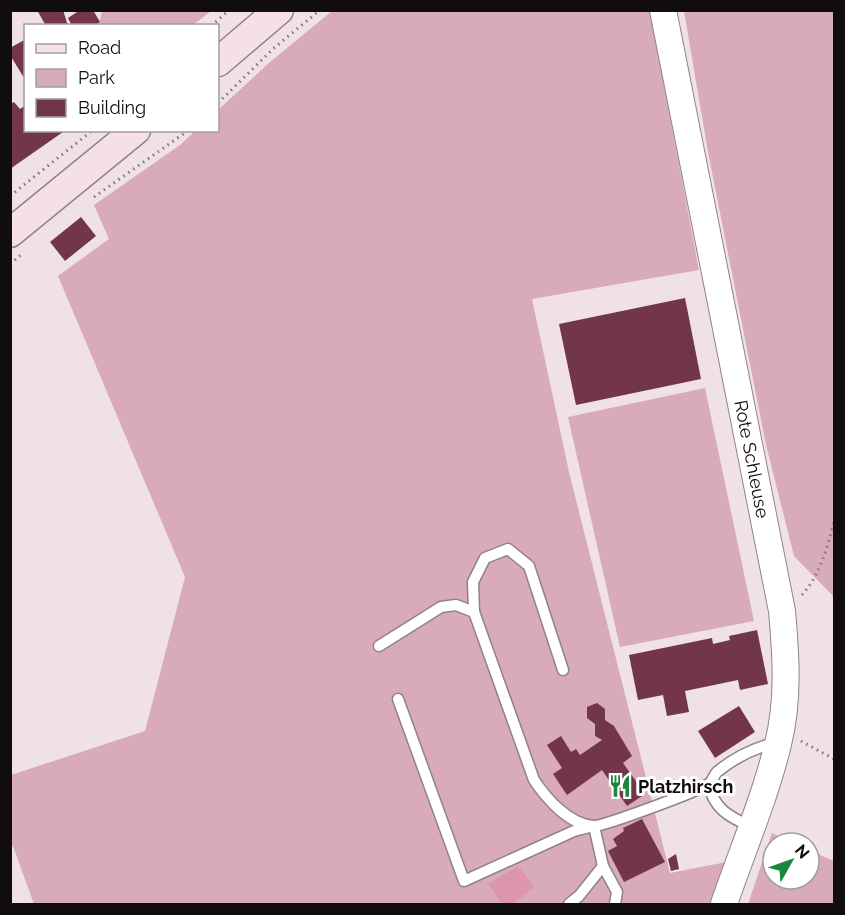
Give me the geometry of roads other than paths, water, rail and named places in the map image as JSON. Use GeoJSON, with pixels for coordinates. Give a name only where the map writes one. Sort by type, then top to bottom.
{"type":"FeatureCollection","features":[{"type":"Feature","properties":{"kind":"main road"},"geometry":{"type":"LineString","coordinates":[[219,61],[279,10]]}},
{"type":"Feature","properties":{"kind":"main road"},"geometry":{"type":"LineString","coordinates":[[19,242],[134,132]]}},
{"type":"Feature","properties":{"kind":"street","name":"Rote Schleuse"},"geometry":{"type":"LineString","coordinates":[[663,10],[782,611],[786,740],[750,826],[724,904]]}},
{"type":"Feature","properties":{"kind":"lane"},"geometry":{"type":"LineString","coordinates":[[563,670],[529,566],[508,549],[485,558],[473,582],[474,612],[534,780],[548,801],[556,808],[594,826]]}},
{"type":"Feature","properties":{"kind":"lane"},"geometry":{"type":"LineString","coordinates":[[379,646],[441,607],[456,605],[474,612]]}},
{"type":"Feature","properties":{"kind":"lane"},"geometry":{"type":"LineString","coordinates":[[398,699],[464,881],[574,831],[648,809],[709,784],[716,773],[758,747],[786,740]]}},
{"type":"Feature","properties":{"kind":"lane"},"geometry":{"type":"LineString","coordinates":[[709,784],[715,803],[723,812],[750,826]]}},
{"type":"Feature","properties":{"kind":"lane"},"geometry":{"type":"LineString","coordinates":[[594,826],[603,866],[617,892],[615,904]]}},
{"type":"Feature","properties":{"kind":"lane"},"geometry":{"type":"LineString","coordinates":[[569,904],[579,896],[603,866]]}},
{"type":"Feature","properties":{"kind":"place","name":"Platzhirsch"},"geometry":{"type":"Point","coordinates":[620,786]}}]}
